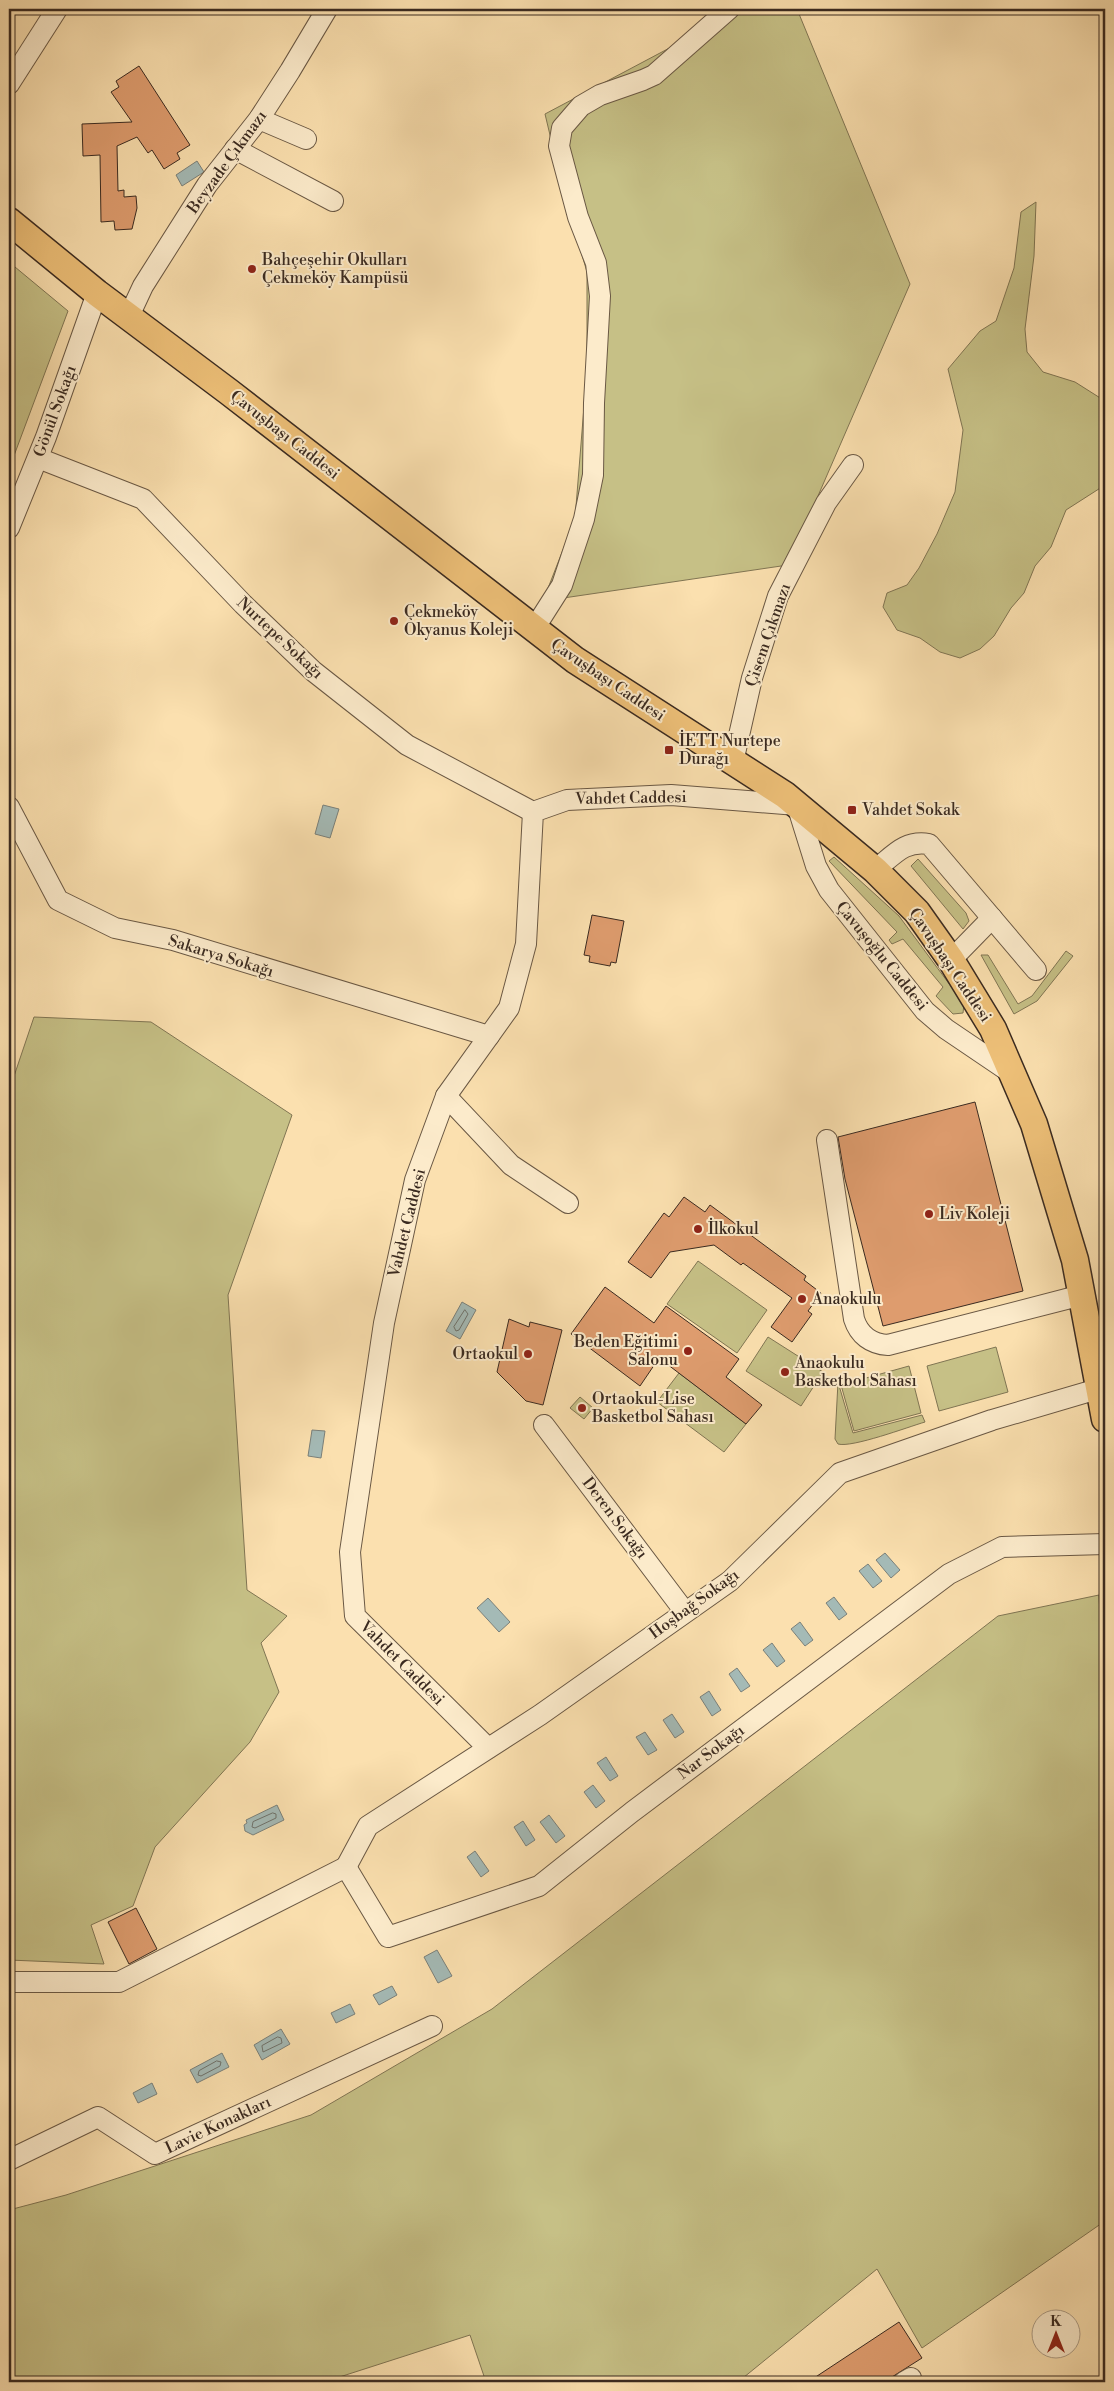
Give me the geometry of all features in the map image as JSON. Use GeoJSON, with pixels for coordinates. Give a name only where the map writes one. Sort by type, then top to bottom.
{"type":"FeatureCollection","features":[{"type":"Feature","properties":{"kind":"main road","name":"Çavuşbaşı Caddesi"},"geometry":{"type":"LineString","coordinates":[[9,221],[97,292],[575,660],[785,795],[876,870],[917,912],[951,960],[993,1029],[1034,1124],[1075,1260],[1101,1388],[1105,1419]]}},
{"type":"Feature","properties":{"kind":"street"},"geometry":{"type":"LineString","coordinates":[[9,84],[56,9]]}},
{"type":"Feature","properties":{"kind":"street","name":"Beyzade Çıkmazı"},"geometry":{"type":"LineString","coordinates":[[129,316],[143,286],[207,185],[259,119],[327,9]]}},
{"type":"Feature","properties":{"kind":"street"},"geometry":{"type":"LineString","coordinates":[[534,629],[562,585],[584,519],[593,475],[594,403],[600,296],[596,263],[578,217],[559,146],[562,128],[581,106],[593,99],[654,74],[729,9]]}},
{"type":"Feature","properties":{"kind":"street"},"geometry":{"type":"LineString","coordinates":[[259,119],[306,139]]}},
{"type":"Feature","properties":{"kind":"street"},"geometry":{"type":"LineString","coordinates":[[235,149],[333,201]]}},
{"type":"Feature","properties":{"kind":"street","name":"Gönül Sokağı"},"geometry":{"type":"LineString","coordinates":[[9,528],[38,458],[97,292]]}},
{"type":"Feature","properties":{"kind":"street","name":"Nurtepe Sokağı"},"geometry":{"type":"LineString","coordinates":[[38,458],[143,499],[243,604],[313,670],[407,745],[533,812]]}},
{"type":"Feature","properties":{"kind":"street","name":"Çisem Çıkmazı"},"geometry":{"type":"LineString","coordinates":[[733,762],[752,678],[778,596],[826,503],[853,465]]}},
{"type":"Feature","properties":{"kind":"street","name":"Vahdet Caddesi"},"geometry":{"type":"LineString","coordinates":[[488,1748],[354,1616],[350,1552],[386,1313],[415,1180],[446,1096],[509,1008],[526,944],[533,812],[567,800],[672,795],[796,805]]}},
{"type":"Feature","properties":{"kind":"street","name":"Çavuşoğlu Caddesi"},"geometry":{"type":"LineString","coordinates":[[796,805],[816,866],[829,890],[925,1011],[946,1029],[1012,1073]]}},
{"type":"Feature","properties":{"kind":"street","name":"Sakarya Sokağı"},"geometry":{"type":"LineString","coordinates":[[9,807],[58,900],[115,928],[173,940],[489,1036]]}},
{"type":"Feature","properties":{"kind":"street"},"geometry":{"type":"LineString","coordinates":[[876,870],[905,845],[918,842],[929,844],[1036,970]]}},
{"type":"Feature","properties":{"kind":"street"},"geometry":{"type":"LineString","coordinates":[[951,960],[992,918]]}},
{"type":"Feature","properties":{"kind":"street"},"geometry":{"type":"LineString","coordinates":[[446,1096],[511,1165],[568,1203]]}},
{"type":"Feature","properties":{"kind":"street"},"geometry":{"type":"LineString","coordinates":[[827,1140],[854,1319],[857,1328],[868,1340],[888,1345],[1082,1295]]}},
{"type":"Feature","properties":{"kind":"street","name":"Hoşbağ Sokağı"},"geometry":{"type":"LineString","coordinates":[[346,1867],[368,1826],[540,1715],[730,1580],[840,1473],[992,1420],[1101,1388]]}},
{"type":"Feature","properties":{"kind":"street","name":"Deren Sokağı"},"geometry":{"type":"LineString","coordinates":[[544,1425],[685,1612]]}},
{"type":"Feature","properties":{"kind":"street","name":"Nar Sokağı"},"geometry":{"type":"LineString","coordinates":[[346,1867],[388,1937],[539,1886],[632,1812],[949,1574],[1002,1547],[1105,1544]]}},
{"type":"Feature","properties":{"kind":"street"},"geometry":{"type":"LineString","coordinates":[[9,1982],[119,1982],[346,1867]]}},
{"type":"Feature","properties":{"kind":"street","name":"Lavie Konakları"},"geometry":{"type":"LineString","coordinates":[[9,2160],[98,2116],[155,2154],[432,2026]]}},
{"type":"Feature","properties":{"kind":"shaded area"},"geometry":{"type":"Polygon","coordinates":[[[743,9],[797,9],[910,284],[788,565],[543,601],[575,519],[587,369],[587,272],[564,194],[545,114],[743,9]]]}},
{"type":"Feature","properties":{"kind":"shaded area"},"geometry":{"type":"Polygon","coordinates":[[[1036,202],[1034,256],[1025,329],[1027,352],[1043,372],[1075,382],[1105,401],[1105,485],[1066,510],[1051,547],[1035,566],[1024,593],[1011,608],[994,636],[980,649],[960,658],[940,652],[920,638],[897,630],[883,607],[887,593],[907,585],[919,568],[937,534],[955,492],[963,430],[948,369],[980,331],[996,321],[1014,268],[1021,212],[1036,202]]]}},
{"type":"Feature","properties":{"kind":"shaded area"},"geometry":{"type":"Polygon","coordinates":[[[9,262],[68,311],[9,469],[9,262]]]}},
{"type":"Feature","properties":{"kind":"shaded area"},"geometry":{"type":"Polygon","coordinates":[[[834,857],[899,916],[964,1004],[963,1013],[953,1014],[936,996],[943,987],[903,939],[892,944],[889,940],[897,932],[829,861],[834,857]]]}},
{"type":"Feature","properties":{"kind":"shaded area"},"geometry":{"type":"Polygon","coordinates":[[[918,859],[966,913],[969,921],[963,929],[911,866],[918,859]]]}},
{"type":"Feature","properties":{"kind":"shaded area"},"geometry":{"type":"Polygon","coordinates":[[[1066,951],[1073,956],[1037,1001],[1014,1014],[981,955],[988,955],[1018,1004],[1032,996],[1066,951]]]}},
{"type":"Feature","properties":{"kind":"shaded area"},"geometry":{"type":"Polygon","coordinates":[[[34,1017],[151,1022],[292,1115],[228,1295],[247,1590],[287,1616],[261,1643],[279,1692],[250,1742],[155,1847],[133,1906],[91,1925],[104,1964],[9,1960],[9,1091],[34,1017]]]}},
{"type":"Feature","properties":{"kind":"shaded area"},"geometry":{"type":"Polygon","coordinates":[[[698,1261],[767,1310],[737,1353],[667,1304],[698,1261]]]}},
{"type":"Feature","properties":{"kind":"shaded area","name":"Anaokulu Basketbol Sahası"},"geometry":{"type":"Polygon","coordinates":[[[768,1337],[823,1372],[801,1406],[746,1371],[768,1337]]]}},
{"type":"Feature","properties":{"kind":"shaded area"},"geometry":{"type":"Polygon","coordinates":[[[996,1347],[1008,1392],[939,1411],[927,1366],[996,1347]]]}},
{"type":"Feature","properties":{"kind":"shaded area"},"geometry":{"type":"Polygon","coordinates":[[[909,1366],[921,1413],[854,1431],[841,1385],[909,1366]]]}},
{"type":"Feature","properties":{"kind":"shaded area"},"geometry":{"type":"Polygon","coordinates":[[[679,1373],[746,1424],[724,1452],[657,1402],[679,1373]]]}},
{"type":"Feature","properties":{"kind":"shaded area"},"geometry":{"type":"Polygon","coordinates":[[[838,1382],[853,1433],[922,1415],[925,1422],[867,1440],[838,1444],[835,1439],[838,1382]]]}},
{"type":"Feature","properties":{"kind":"shaded area","name":"Ortaokul-Lise Basketbol Sahası"},"geometry":{"type":"Polygon","coordinates":[[[580,1397],[593,1408],[584,1419],[570,1408],[580,1397]]]}},
{"type":"Feature","properties":{"kind":"shaded area"},"geometry":{"type":"Polygon","coordinates":[[[1099,1595],[1105,1711],[1105,2221],[922,2348],[877,2269],[738,2382],[486,2382],[470,2335],[324,2382],[9,2382],[9,2210],[66,2195],[311,2115],[492,2009],[998,1616],[1099,1595]]]}},
{"type":"Feature","properties":{"kind":"water"},"geometry":{"type":"Polygon","coordinates":[[[197,161],[204,172],[182,186],[176,175],[197,161]]]}},
{"type":"Feature","properties":{"kind":"water"},"geometry":{"type":"Polygon","coordinates":[[[323,805],[339,809],[330,838],[315,834],[323,805]]]}},
{"type":"Feature","properties":{"kind":"water"},"geometry":{"type":"Polygon","coordinates":[[[462,1302],[476,1310],[460,1339],[446,1331],[462,1302]]]}},
{"type":"Feature","properties":{"kind":"water"},"geometry":{"type":"Polygon","coordinates":[[[312,1430],[325,1431],[321,1458],[308,1456],[312,1430]]]}},
{"type":"Feature","properties":{"kind":"water"},"geometry":{"type":"Polygon","coordinates":[[[885,1553],[900,1570],[891,1578],[876,1560],[885,1553]]]}},
{"type":"Feature","properties":{"kind":"water"},"geometry":{"type":"Polygon","coordinates":[[[868,1564],[882,1581],[873,1588],[859,1571],[868,1564]]]}},
{"type":"Feature","properties":{"kind":"water"},"geometry":{"type":"Polygon","coordinates":[[[834,1597],[847,1614],[839,1620],[826,1603],[834,1597]]]}},
{"type":"Feature","properties":{"kind":"water"},"geometry":{"type":"Polygon","coordinates":[[[488,1598],[510,1622],[499,1632],[477,1608],[488,1598]]]}},
{"type":"Feature","properties":{"kind":"water"},"geometry":{"type":"Polygon","coordinates":[[[800,1622],[813,1640],[805,1646],[791,1629],[800,1622]]]}},
{"type":"Feature","properties":{"kind":"water"},"geometry":{"type":"Polygon","coordinates":[[[772,1643],[785,1661],[777,1667],[763,1650],[772,1643]]]}},
{"type":"Feature","properties":{"kind":"water"},"geometry":{"type":"Polygon","coordinates":[[[737,1668],[750,1686],[741,1692],[729,1674],[737,1668]]]}},
{"type":"Feature","properties":{"kind":"water"},"geometry":{"type":"Polygon","coordinates":[[[709,1691],[721,1710],[712,1716],[700,1697],[709,1691]]]}},
{"type":"Feature","properties":{"kind":"water"},"geometry":{"type":"Polygon","coordinates":[[[672,1714],[684,1732],[675,1738],[663,1720],[672,1714]]]}},
{"type":"Feature","properties":{"kind":"water"},"geometry":{"type":"Polygon","coordinates":[[[645,1732],[657,1750],[648,1755],[636,1737],[645,1732]]]}},
{"type":"Feature","properties":{"kind":"water"},"geometry":{"type":"Polygon","coordinates":[[[606,1757],[618,1776],[610,1781],[597,1763],[606,1757]]]}},
{"type":"Feature","properties":{"kind":"water"},"geometry":{"type":"Polygon","coordinates":[[[593,1785],[605,1801],[596,1808],[584,1792],[593,1785]]]}},
{"type":"Feature","properties":{"kind":"water"},"geometry":{"type":"Polygon","coordinates":[[[277,1805],[284,1820],[253,1835],[245,1831],[244,1825],[247,1823],[246,1820],[277,1805]]]}},
{"type":"Feature","properties":{"kind":"water"},"geometry":{"type":"Polygon","coordinates":[[[549,1815],[565,1836],[556,1843],[540,1822],[549,1815]]]}},
{"type":"Feature","properties":{"kind":"water"},"geometry":{"type":"Polygon","coordinates":[[[523,1821],[535,1840],[526,1846],[514,1827],[523,1821]]]}},
{"type":"Feature","properties":{"kind":"water"},"geometry":{"type":"Polygon","coordinates":[[[475,1851],[489,1871],[481,1877],[467,1857],[475,1851]]]}},
{"type":"Feature","properties":{"kind":"water"},"geometry":{"type":"Polygon","coordinates":[[[437,1950],[452,1976],[438,1983],[424,1957],[437,1950]]]}},
{"type":"Feature","properties":{"kind":"water"},"geometry":{"type":"Polygon","coordinates":[[[392,1986],[397,1995],[379,2005],[373,1995],[392,1986]]]}},
{"type":"Feature","properties":{"kind":"water"},"geometry":{"type":"Polygon","coordinates":[[[350,2004],[355,2014],[336,2023],[331,2013],[350,2004]]]}},
{"type":"Feature","properties":{"kind":"water"},"geometry":{"type":"Polygon","coordinates":[[[281,2029],[290,2044],[262,2060],[254,2045],[281,2029]]]}},
{"type":"Feature","properties":{"kind":"water"},"geometry":{"type":"Polygon","coordinates":[[[222,2053],[229,2067],[197,2083],[190,2070],[222,2053]]]}},
{"type":"Feature","properties":{"kind":"water"},"geometry":{"type":"Polygon","coordinates":[[[152,2083],[157,2094],[138,2103],[133,2093],[152,2083]]]}},
{"type":"Feature","properties":{"kind":"building"},"geometry":{"type":"Polygon","coordinates":[[[139,66],[190,145],[177,153],[180,159],[164,169],[152,150],[148,153],[137,137],[117,146],[118,191],[124,190],[124,197],[136,196],[137,208],[132,229],[115,230],[114,221],[101,222],[100,155],[83,156],[82,124],[132,122],[111,92],[119,87],[116,81],[139,66]]]}},
{"type":"Feature","properties":{"kind":"building"},"geometry":{"type":"Polygon","coordinates":[[[592,915],[624,921],[616,963],[611,962],[610,966],[589,962],[590,956],[584,955],[592,915]]]}},
{"type":"Feature","properties":{"kind":"building","name":"Liv Koleji"},"geometry":{"type":"Polygon","coordinates":[[[975,1102],[1023,1291],[883,1326],[845,1179],[838,1137],[975,1102]]]}},
{"type":"Feature","properties":{"kind":"building","name":"İlkokul"},"geometry":{"type":"Polygon","coordinates":[[[684,1197],[705,1212],[710,1205],[806,1276],[804,1280],[821,1293],[808,1311],[812,1314],[792,1342],[771,1327],[792,1298],[714,1245],[670,1252],[651,1278],[628,1262],[664,1213],[669,1217],[684,1197]]]}},
{"type":"Feature","properties":{"kind":"building"},"geometry":{"type":"Polygon","coordinates":[[[605,1287],[654,1323],[666,1306],[739,1359],[726,1377],[762,1405],[746,1424],[659,1358],[640,1386],[571,1334],[605,1287]]]}},
{"type":"Feature","properties":{"kind":"building","name":"Ortaokul"},"geometry":{"type":"Polygon","coordinates":[[[509,1319],[529,1327],[530,1322],[562,1330],[543,1405],[526,1401],[497,1372],[509,1319]]]}},
{"type":"Feature","properties":{"kind":"building"},"geometry":{"type":"Polygon","coordinates":[[[136,1908],[157,1949],[129,1964],[108,1922],[136,1908]]]}},
{"type":"Feature","properties":{"kind":"building"},"geometry":{"type":"Polygon","coordinates":[[[899,2322],[922,2358],[884,2382],[808,2382],[899,2322]]]}},
{"type":"Feature","properties":{"kind":"place","name":"Bahçeşehir Okulları Çekmeköy Kampüsü"},"geometry":{"type":"Point","coordinates":[252,269]}},
{"type":"Feature","properties":{"kind":"place","name":"Çekmeköy Okyanus Koleji"},"geometry":{"type":"Point","coordinates":[394,621]}},
{"type":"Feature","properties":{"kind":"place","name":"İETT Nurtepe Durağı"},"geometry":{"type":"Point","coordinates":[669,750]}},
{"type":"Feature","properties":{"kind":"place","name":"Vahdet Sokak"},"geometry":{"type":"Point","coordinates":[852,810]}},
{"type":"Feature","properties":{"kind":"place","name":"Liv Koleji"},"geometry":{"type":"Point","coordinates":[929,1214]}},
{"type":"Feature","properties":{"kind":"place","name":"İlkokul"},"geometry":{"type":"Point","coordinates":[698,1229]}},
{"type":"Feature","properties":{"kind":"place","name":"Anaokulu"},"geometry":{"type":"Point","coordinates":[802,1299]}},
{"type":"Feature","properties":{"kind":"place","name":"Beden Eğitimi Salonu"},"geometry":{"type":"Point","coordinates":[688,1351]}},
{"type":"Feature","properties":{"kind":"place","name":"Ortaokul"},"geometry":{"type":"Point","coordinates":[528,1354]}},
{"type":"Feature","properties":{"kind":"place","name":"Anaokulu Basketbol Sahası"},"geometry":{"type":"Point","coordinates":[785,1372]}},
{"type":"Feature","properties":{"kind":"place","name":"Ortaokul-Lise Basketbol Sahası"},"geometry":{"type":"Point","coordinates":[582,1408]}}]}
